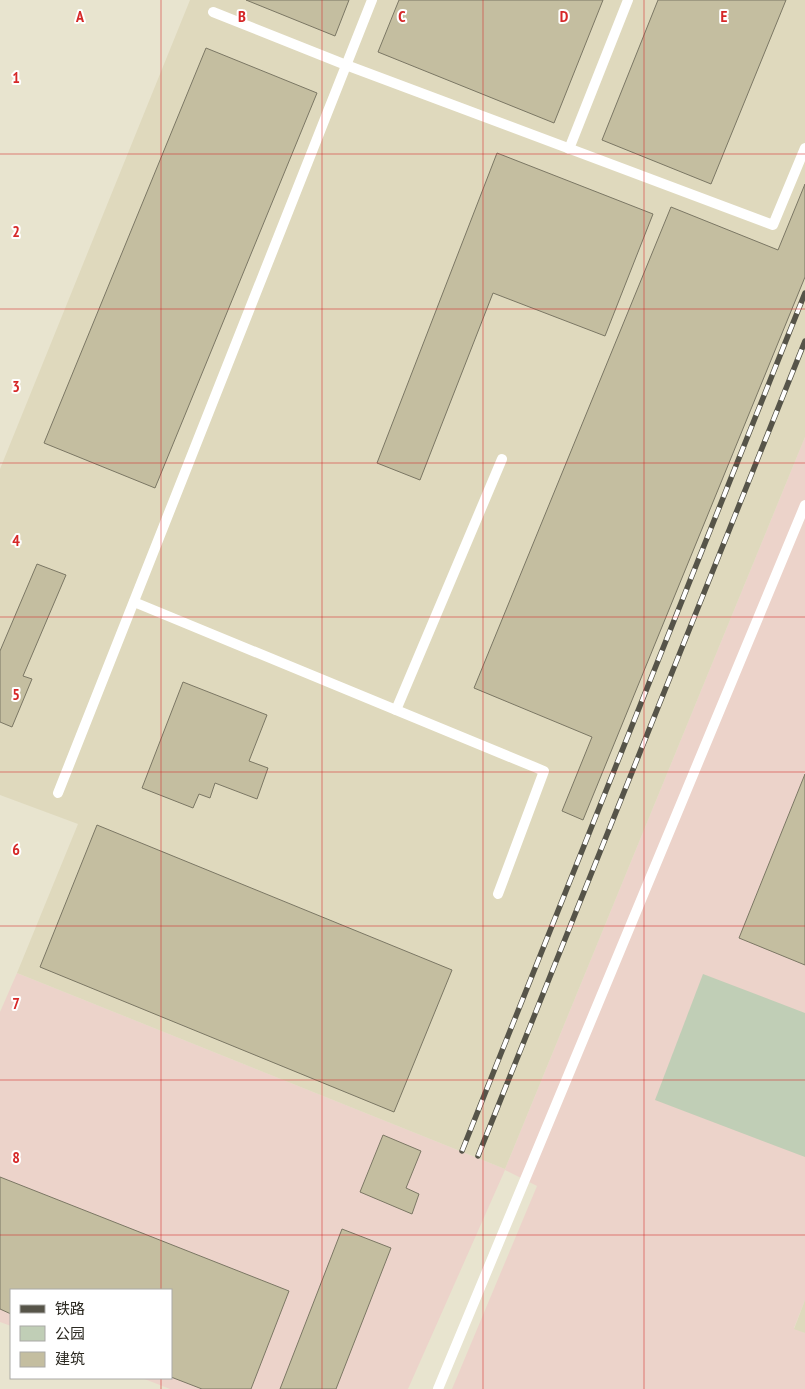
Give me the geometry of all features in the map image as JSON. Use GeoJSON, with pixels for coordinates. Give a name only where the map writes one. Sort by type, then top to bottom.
{"type":"FeatureCollection","features":[{"type":"Feature","properties":{"kind":"lane"},"geometry":{"type":"LineString","coordinates":[[58,793],[372,0]]}},
{"type":"Feature","properties":{"kind":"lane"},"geometry":{"type":"LineString","coordinates":[[569,149],[628,0]]}},
{"type":"Feature","properties":{"kind":"lane"},"geometry":{"type":"LineString","coordinates":[[213,12],[346,65],[773,226],[805,148]]}},
{"type":"Feature","properties":{"kind":"lane"},"geometry":{"type":"LineString","coordinates":[[396,710],[502,459]]}},
{"type":"Feature","properties":{"kind":"lane"},"geometry":{"type":"LineString","coordinates":[[438,1389],[805,505]]}},
{"type":"Feature","properties":{"kind":"lane"},"geometry":{"type":"LineString","coordinates":[[134,602],[544,771],[498,894]]}},
{"type":"Feature","properties":{"kind":"shaded area"},"geometry":{"type":"Polygon","coordinates":[[[190,0],[805,0],[805,437],[505,1169],[17,973],[78,824],[0,795],[0,469],[190,0]]]}},
{"type":"Feature","properties":{"kind":"shaded area"},"geometry":{"type":"Polygon","coordinates":[[[805,437],[805,1300],[794,1328],[805,1333],[805,1389],[452,1389],[537,1186],[505,1170],[408,1389],[170,1389],[145,1379],[172,1379],[172,1289],[10,1289],[10,1326],[0,1322],[0,1012],[17,973],[505,1169],[805,437]]]}},
{"type":"Feature","properties":{"kind":"shaded area"},"geometry":{"type":"Polygon","coordinates":[[[805,1300],[805,1333],[794,1329],[805,1300]]]}},
{"type":"Feature","properties":{"kind":"green space"},"geometry":{"type":"Polygon","coordinates":[[[703,974],[805,1013],[805,1157],[655,1100],[703,974]]]}},
{"type":"Feature","properties":{"kind":"building"},"geometry":{"type":"Polygon","coordinates":[[[246,0],[349,0],[335,36],[246,0]]]}},
{"type":"Feature","properties":{"kind":"building"},"geometry":{"type":"Polygon","coordinates":[[[399,0],[603,0],[554,123],[378,52],[399,0]]]}},
{"type":"Feature","properties":{"kind":"building"},"geometry":{"type":"Polygon","coordinates":[[[658,0],[786,0],[711,184],[602,140],[658,0]]]}},
{"type":"Feature","properties":{"kind":"building"},"geometry":{"type":"Polygon","coordinates":[[[206,48],[317,93],[155,488],[44,443],[206,48]]]}},
{"type":"Feature","properties":{"kind":"building"},"geometry":{"type":"Polygon","coordinates":[[[497,153],[653,214],[605,336],[493,293],[420,480],[377,463],[497,153]]]}},
{"type":"Feature","properties":{"kind":"building"},"geometry":{"type":"Polygon","coordinates":[[[805,184],[805,277],[583,820],[562,811],[592,737],[474,688],[671,207],[778,250],[805,184]]]}},
{"type":"Feature","properties":{"kind":"building"},"geometry":{"type":"Polygon","coordinates":[[[37,564],[66,575],[23,676],[32,679],[12,727],[0,722],[0,651],[37,564]]]}},
{"type":"Feature","properties":{"kind":"building"},"geometry":{"type":"Polygon","coordinates":[[[183,682],[267,715],[249,761],[268,768],[257,799],[215,783],[210,798],[199,794],[193,808],[142,788],[183,682]]]}},
{"type":"Feature","properties":{"kind":"building"},"geometry":{"type":"Polygon","coordinates":[[[805,774],[805,965],[739,938],[805,774]]]}},
{"type":"Feature","properties":{"kind":"building"},"geometry":{"type":"Polygon","coordinates":[[[97,825],[452,970],[394,1112],[40,967],[97,825]]]}},
{"type":"Feature","properties":{"kind":"building"},"geometry":{"type":"Polygon","coordinates":[[[383,1135],[421,1151],[406,1188],[419,1194],[412,1214],[360,1192],[383,1135]]]}},
{"type":"Feature","properties":{"kind":"building"},"geometry":{"type":"Polygon","coordinates":[[[0,1177],[289,1291],[251,1389],[202,1389],[172,1377],[172,1289],[10,1289],[10,1314],[0,1309],[0,1177]]]}},
{"type":"Feature","properties":{"kind":"building"},"geometry":{"type":"Polygon","coordinates":[[[342,1229],[391,1248],[336,1389],[280,1389],[342,1229]]]}},
{"type":"Feature","properties":{"kind":"railway"},"geometry":{"type":"LineString","coordinates":[[462,1151],[805,293]]}},
{"type":"Feature","properties":{"kind":"railway"},"geometry":{"type":"LineString","coordinates":[[478,1156],[805,341]]}}]}
